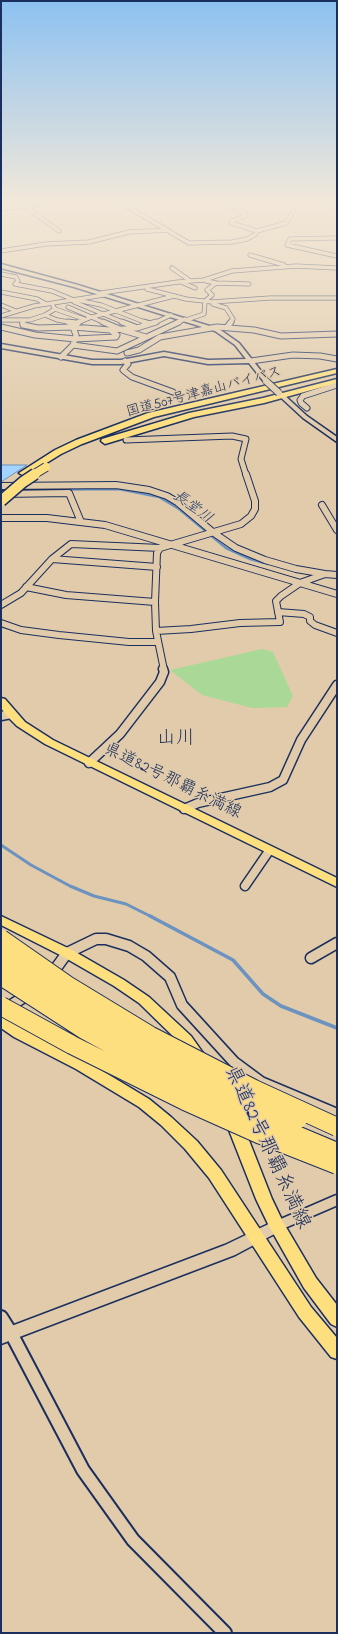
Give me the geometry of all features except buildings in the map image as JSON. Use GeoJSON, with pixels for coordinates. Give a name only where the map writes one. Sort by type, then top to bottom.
{"type":"FeatureCollection","features":[{"type":"Feature","properties":{"kind":"highway"},"geometry":{"type":"LineString","coordinates":[[58,452],[60,449],[77,439],[138,412],[171,402],[337,365]]}},
{"type":"Feature","properties":{"kind":"highway","name":"国道507号津嘉山バイパス"},"geometry":{"type":"LineString","coordinates":[[1,501],[23,482],[49,464],[58,452],[94,436],[167,410],[337,371]]}},
{"type":"Feature","properties":{"kind":"highway","name":"国道507号津嘉山バイパス"},"geometry":{"type":"LineString","coordinates":[[1,493],[49,464],[102,438],[160,417],[211,403],[337,374]]}},
{"type":"Feature","properties":{"kind":"highway"},"geometry":{"type":"LineString","coordinates":[[71,456],[100,443],[163,422],[264,400],[280,394],[337,381]]}},
{"type":"Feature","properties":{"kind":"highway"},"geometry":{"type":"LineString","coordinates":[[264,400],[288,402]]}},
{"type":"Feature","properties":{"kind":"highway"},"geometry":{"type":"LineString","coordinates":[[1,940],[67,985],[151,1036],[254,1089],[337,1127]]}},
{"type":"Feature","properties":{"kind":"highway"},"geometry":{"type":"LineString","coordinates":[[1,959],[23,975],[83,1013],[197,1074],[280,1111],[337,1134]]}},
{"type":"Feature","properties":{"kind":"highway"},"geometry":{"type":"LineString","coordinates":[[1,976],[83,1029],[169,1076],[268,1123],[337,1152]]}},
{"type":"Feature","properties":{"kind":"highway"},"geometry":{"type":"LineString","coordinates":[[1,1006],[72,1046],[185,1101],[261,1135],[337,1165]]}},
{"type":"Feature","properties":{"kind":"main road"},"geometry":{"type":"LineString","coordinates":[[49,279],[142,306],[223,333],[234,341],[266,380],[295,410],[337,440]]}},
{"type":"Feature","properties":{"kind":"main road"},"geometry":{"type":"LineString","coordinates":[[1,346],[92,362],[125,361],[164,354],[208,362],[251,361]]}},
{"type":"Feature","properties":{"kind":"main road","name":"県道82号那覇糸満線"},"geometry":{"type":"LineString","coordinates":[[1,701],[4,716],[33,733],[89,763],[337,883]]}},
{"type":"Feature","properties":{"kind":"main road","name":"県道82号那覇糸満線"},"geometry":{"type":"LineString","coordinates":[[1,920],[67,953],[119,983],[144,1000],[186,1040],[202,1062],[223,1097],[264,1199],[277,1226],[310,1283],[337,1318]]}},
{"type":"Feature","properties":{"kind":"main road"},"geometry":{"type":"LineString","coordinates":[[1,1021],[19,1033],[81,1064],[144,1103],[166,1121],[191,1145],[215,1174],[305,1312],[337,1351]]}},
{"type":"Feature","properties":{"kind":"main road"},"geometry":{"type":"LineString","coordinates":[[6,1335],[230,1250],[277,1226]]}},
{"type":"Feature","properties":{"kind":"street"},"geometry":{"type":"LineString","coordinates":[[17,279],[18,281],[15,284],[52,291],[103,315],[154,333]]}},
{"type":"Feature","properties":{"kind":"street"},"geometry":{"type":"LineString","coordinates":[[1,316],[25,308],[74,301],[126,289],[142,288],[180,281],[204,280],[216,283],[249,284]]}},
{"type":"Feature","properties":{"kind":"street"},"geometry":{"type":"LineString","coordinates":[[180,281],[195,288]]}},
{"type":"Feature","properties":{"kind":"street"},"geometry":{"type":"LineString","coordinates":[[117,351],[164,328],[204,314],[206,302],[212,295],[207,290],[216,283]]}},
{"type":"Feature","properties":{"kind":"street"},"geometry":{"type":"LineString","coordinates":[[142,288],[206,302],[226,308],[233,319],[227,327]]}},
{"type":"Feature","properties":{"kind":"street"},"geometry":{"type":"LineString","coordinates":[[1,298],[45,290]]}},
{"type":"Feature","properties":{"kind":"street"},"geometry":{"type":"LineString","coordinates":[[1,292],[37,299],[48,304],[55,310],[117,335],[116,337],[75,339],[35,336],[1,327]]}},
{"type":"Feature","properties":{"kind":"street"},"geometry":{"type":"LineString","coordinates":[[24,321],[22,323],[23,325],[38,328],[75,325],[92,317],[142,306],[175,296]]}},
{"type":"Feature","properties":{"kind":"street"},"geometry":{"type":"LineString","coordinates":[[206,302],[270,298],[337,298]]}},
{"type":"Feature","properties":{"kind":"street"},"geometry":{"type":"LineString","coordinates":[[74,301],[91,302],[179,333]]}},
{"type":"Feature","properties":{"kind":"street"},"geometry":{"type":"LineString","coordinates":[[1,305],[16,311]]}},
{"type":"Feature","properties":{"kind":"street"},"geometry":{"type":"LineString","coordinates":[[68,307],[122,330],[146,337]]}},
{"type":"Feature","properties":{"kind":"street"},"geometry":{"type":"LineString","coordinates":[[25,308],[75,325],[107,330],[137,328],[151,324],[171,315]]}},
{"type":"Feature","properties":{"kind":"street"},"geometry":{"type":"LineString","coordinates":[[1,320],[24,321],[46,315],[55,310]]}},
{"type":"Feature","properties":{"kind":"street"},"geometry":{"type":"LineString","coordinates":[[61,357],[73,345],[76,335],[75,325]]}},
{"type":"Feature","properties":{"kind":"street"},"geometry":{"type":"LineString","coordinates":[[127,353],[139,350],[160,337],[210,328],[227,327],[254,330],[281,336],[337,334]]}},
{"type":"Feature","properties":{"kind":"street"},"geometry":{"type":"LineString","coordinates":[[90,339],[95,343],[124,347]]}},
{"type":"Feature","properties":{"kind":"street"},"geometry":{"type":"LineString","coordinates":[[73,345],[127,353],[137,358]]}},
{"type":"Feature","properties":{"kind":"street"},"geometry":{"type":"LineString","coordinates":[[251,361],[293,355],[320,356],[337,359]]}},
{"type":"Feature","properties":{"kind":"street"},"geometry":{"type":"LineString","coordinates":[[125,361],[128,364],[123,370],[132,377],[173,392]]}},
{"type":"Feature","properties":{"kind":"street"},"geometry":{"type":"LineString","coordinates":[[295,410],[307,408],[301,403],[300,400],[303,396],[337,385]]}},
{"type":"Feature","properties":{"kind":"street"},"geometry":{"type":"LineString","coordinates":[[1,605],[21,593],[52,559],[71,544],[160,548],[241,524],[251,516],[255,508],[256,500],[241,459],[246,439],[232,436],[126,440]]}},
{"type":"Feature","properties":{"kind":"street"},"geometry":{"type":"LineString","coordinates":[[1,486],[116,486],[149,490],[167,496],[177,502],[214,533],[236,548],[265,560],[296,569],[337,575]]}},
{"type":"Feature","properties":{"kind":"street"},"geometry":{"type":"LineString","coordinates":[[1,493],[69,493],[81,522]]}},
{"type":"Feature","properties":{"kind":"street"},"geometry":{"type":"LineString","coordinates":[[322,505],[337,530]]}},
{"type":"Feature","properties":{"kind":"street"},"geometry":{"type":"LineString","coordinates":[[1,518],[47,518],[122,529],[337,594]]}},
{"type":"Feature","properties":{"kind":"street"},"geometry":{"type":"LineString","coordinates":[[89,763],[120,734],[160,682],[164,672],[156,631],[155,602],[157,553],[160,548]]}},
{"type":"Feature","properties":{"kind":"street"},"geometry":{"type":"LineString","coordinates":[[52,559],[157,567]]}},
{"type":"Feature","properties":{"kind":"street"},"geometry":{"type":"LineString","coordinates":[[156,631],[192,629],[240,623],[280,622],[276,601],[300,583],[325,574]]}},
{"type":"Feature","properties":{"kind":"street"},"geometry":{"type":"LineString","coordinates":[[26,587],[66,595],[155,602]]}},
{"type":"Feature","properties":{"kind":"street"},"geometry":{"type":"LineString","coordinates":[[278,612],[304,614],[310,617],[310,621],[315,625],[337,633]]}},
{"type":"Feature","properties":{"kind":"street"},"geometry":{"type":"LineString","coordinates":[[1,624],[21,630],[59,635],[129,642],[158,642]]}},
{"type":"Feature","properties":{"kind":"street"},"geometry":{"type":"LineString","coordinates":[[184,809],[198,802],[270,786],[283,780],[301,740],[337,684]]}},
{"type":"Feature","properties":{"kind":"street"},"geometry":{"type":"LineString","coordinates":[[245,886],[269,851]]}},
{"type":"Feature","properties":{"kind":"street"},"geometry":{"type":"LineString","coordinates":[[1,1012],[45,984],[67,953],[96,939],[129,946],[146,956],[170,977],[182,1005],[234,1062],[248,1074],[261,1082],[337,1114]]}},
{"type":"Feature","properties":{"kind":"street"},"geometry":{"type":"LineString","coordinates":[[311,958],[337,943]]}},
{"type":"Feature","properties":{"kind":"street"},"geometry":{"type":"LineString","coordinates":[[277,1226],[337,1200]]}},
{"type":"Feature","properties":{"kind":"street"},"geometry":{"type":"LineString","coordinates":[[1,1317],[6,1335],[83,1470],[133,1540],[225,1633]]}},
{"type":"Feature","properties":{"kind":"green space"},"geometry":{"type":"Polygon","coordinates":[[[262,649],[273,652],[293,696],[287,707],[252,708],[202,695],[170,670],[262,649]]]}},
{"type":"Feature","properties":{"kind":"water"},"geometry":{"type":"Polygon","coordinates":[[[1,465],[27,465],[1,482],[1,465]]]}},
{"type":"Feature","properties":{"kind":"waterway","name":"長堂川"},"geometry":{"type":"LineString","coordinates":[[19,490],[119,489],[159,497],[179,509],[226,548],[250,559],[268,564]]}},
{"type":"Feature","properties":{"kind":"waterway","name":"長堂川"},"geometry":{"type":"LineString","coordinates":[[1,490],[9,490]]}},
{"type":"Feature","properties":{"kind":"waterway"},"geometry":{"type":"LineString","coordinates":[[1,845],[31,865],[70,886],[94,896],[126,904],[150,916]]}},
{"type":"Feature","properties":{"kind":"waterway"},"geometry":{"type":"LineString","coordinates":[[150,916],[233,960],[263,994],[281,1006],[337,1028]]}},
{"type":"Feature","properties":{"kind":"district","name":"山川"},"geometry":{"type":"Point","coordinates":[176,740]}}]}
